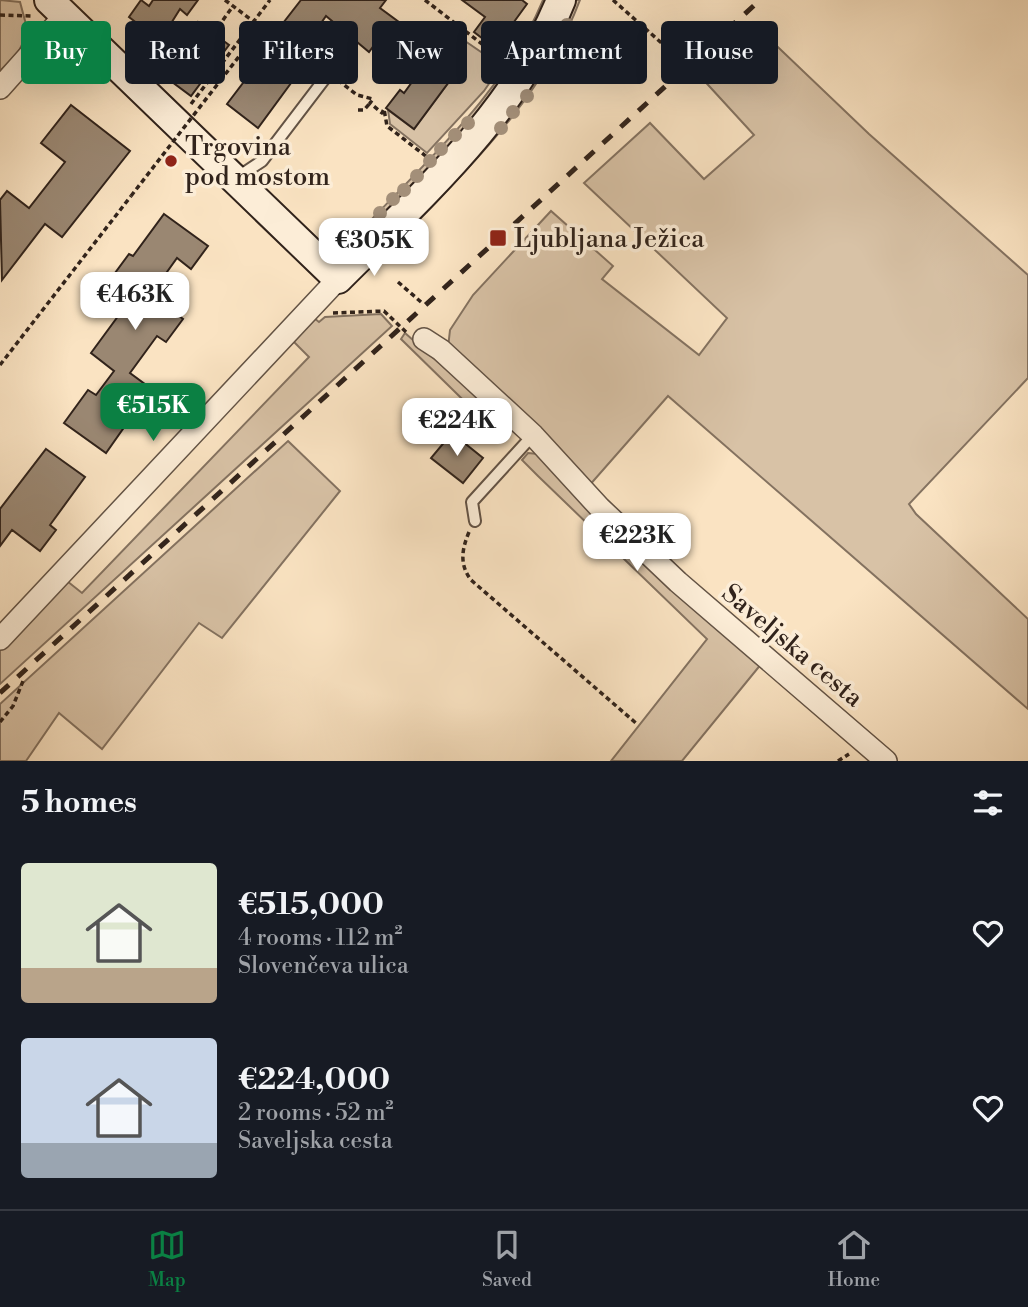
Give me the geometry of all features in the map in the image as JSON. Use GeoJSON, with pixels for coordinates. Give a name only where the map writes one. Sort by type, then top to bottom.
{"type":"FeatureCollection","features":[{"type":"Feature","properties":{"kind":"street"},"geometry":{"type":"LineString","coordinates":[[0,639],[338,279],[467,146],[509,96],[531,63],[561,0]]}},
{"type":"Feature","properties":{"kind":"street"},"geometry":{"type":"LineString","coordinates":[[0,88],[57,8],[338,279]]}},
{"type":"Feature","properties":{"kind":"street","name":"Saveljska cesta"},"geometry":{"type":"LineString","coordinates":[[424,339],[441,350],[533,435],[600,508],[669,575],[886,761]]}},
{"type":"Feature","properties":{"kind":"lane"},"geometry":{"type":"LineString","coordinates":[[235,179],[262,161],[321,84]]}},
{"type":"Feature","properties":{"kind":"lane"},"geometry":{"type":"LineString","coordinates":[[475,521],[472,502],[533,435]]}},
{"type":"Feature","properties":{"kind":"path"},"geometry":{"type":"LineString","coordinates":[[225,0],[253,21]]}},
{"type":"Feature","properties":{"kind":"path"},"geometry":{"type":"LineString","coordinates":[[255,21],[270,0]]}},
{"type":"Feature","properties":{"kind":"path"},"geometry":{"type":"LineString","coordinates":[[425,0],[481,43]]}},
{"type":"Feature","properties":{"kind":"path"},"geometry":{"type":"LineString","coordinates":[[613,0],[661,43]]}},
{"type":"Feature","properties":{"kind":"path"},"geometry":{"type":"LineString","coordinates":[[222,21],[233,6]]}},
{"type":"Feature","properties":{"kind":"path"},"geometry":{"type":"LineString","coordinates":[[176,122],[239,41]]}},
{"type":"Feature","properties":{"kind":"path"},"geometry":{"type":"LineString","coordinates":[[0,365],[239,56]]}},
{"type":"Feature","properties":{"kind":"path"},"geometry":{"type":"LineString","coordinates":[[341,84],[357,95],[373,99],[364,110],[358,110]]}},
{"type":"Feature","properties":{"kind":"path"},"geometry":{"type":"LineString","coordinates":[[370,103],[382,113],[384,109],[387,126],[427,157]]}},
{"type":"Feature","properties":{"kind":"path"},"geometry":{"type":"LineString","coordinates":[[398,282],[421,302]]}},
{"type":"Feature","properties":{"kind":"path"},"geometry":{"type":"LineString","coordinates":[[311,308],[320,317],[330,313],[384,311],[406,332],[424,339]]}},
{"type":"Feature","properties":{"kind":"path"},"geometry":{"type":"LineString","coordinates":[[475,521],[463,548],[464,571],[471,580],[637,724]]}},
{"type":"Feature","properties":{"kind":"path"},"geometry":{"type":"LineString","coordinates":[[0,722],[13,706],[23,681]]}},
{"type":"Feature","properties":{"kind":"shaded area"},"geometry":{"type":"Polygon","coordinates":[[[0,0],[20,2],[25,21],[21,21],[21,47],[0,71],[0,0]]]}},
{"type":"Feature","properties":{"kind":"shaded area"},"geometry":{"type":"Polygon","coordinates":[[[543,0],[549,0],[538,21],[533,21],[543,0]]]}},
{"type":"Feature","properties":{"kind":"shaded area"},"geometry":{"type":"Polygon","coordinates":[[[574,0],[580,0],[571,21],[565,21],[574,0]]]}},
{"type":"Feature","properties":{"kind":"shaded area"},"geometry":{"type":"Polygon","coordinates":[[[467,42],[481,52],[481,84],[489,84],[427,153],[390,124],[388,110],[414,129],[447,84],[467,84],[467,42]]]}},
{"type":"Feature","properties":{"kind":"shaded area"},"geometry":{"type":"Polygon","coordinates":[[[778,47],[869,134],[1028,275],[1028,378],[909,504],[916,514],[1028,619],[1028,709],[668,396],[588,487],[448,348],[450,330],[473,295],[551,211],[613,266],[602,279],[699,355],[727,318],[584,183],[650,123],[704,179],[754,135],[707,84],[778,84],[778,47]]]}},
{"type":"Feature","properties":{"kind":"shaded area"},"geometry":{"type":"Polygon","coordinates":[[[494,84],[499,84],[470,121],[371,228],[370,221],[444,145],[494,84]]]}},
{"type":"Feature","properties":{"kind":"shaded area"},"geometry":{"type":"Polygon","coordinates":[[[531,84],[536,84],[473,163],[391,248],[387,245],[524,95],[531,84]]]}},
{"type":"Feature","properties":{"kind":"shaded area"},"geometry":{"type":"Polygon","coordinates":[[[381,314],[392,326],[0,684],[0,645],[67,581],[82,593],[309,357],[292,340],[314,318],[319,322],[325,317],[381,314]]]}},
{"type":"Feature","properties":{"kind":"shaded area"},"geometry":{"type":"Polygon","coordinates":[[[405,333],[504,420],[507,431],[502,438],[401,339],[405,333]]]}},
{"type":"Feature","properties":{"kind":"shaded area"},"geometry":{"type":"Polygon","coordinates":[[[288,441],[340,491],[222,638],[199,623],[102,749],[59,713],[26,761],[0,761],[0,704],[288,441]]]}},
{"type":"Feature","properties":{"kind":"shaded area"},"geometry":{"type":"Polygon","coordinates":[[[528,453],[538,454],[762,663],[682,761],[611,761],[707,639],[522,460],[528,453]]]}},
{"type":"Feature","properties":{"kind":"building"},"geometry":{"type":"Polygon","coordinates":[[[141,0],[149,6],[153,0],[198,0],[187,15],[180,9],[172,21],[134,21],[129,17],[141,0]]]}},
{"type":"Feature","properties":{"kind":"building"},"geometry":{"type":"Polygon","coordinates":[[[301,0],[386,0],[380,8],[398,21],[372,21],[372,48],[369,52],[358,43],[358,21],[332,21],[326,16],[323,21],[285,21],[301,0]]]}},
{"type":"Feature","properties":{"kind":"building"},"geometry":{"type":"Polygon","coordinates":[[[462,0],[522,0],[527,4],[515,21],[482,21],[485,17],[462,0]]]}},
{"type":"Feature","properties":{"kind":"building"},"geometry":{"type":"Polygon","coordinates":[[[481,22],[481,37],[474,32],[481,22]]]}},
{"type":"Feature","properties":{"kind":"building"},"geometry":{"type":"Polygon","coordinates":[[[175,84],[200,84],[191,96],[175,84]]]}},
{"type":"Feature","properties":{"kind":"building"},"geometry":{"type":"Polygon","coordinates":[[[242,84],[290,84],[258,128],[227,104],[242,84]]]}},
{"type":"Feature","properties":{"kind":"building"},"geometry":{"type":"Polygon","coordinates":[[[411,84],[447,84],[414,129],[386,108],[400,90],[404,93],[411,84]]]}},
{"type":"Feature","properties":{"kind":"building"},"geometry":{"type":"Polygon","coordinates":[[[71,105],[130,151],[62,237],[45,224],[2,280],[0,200],[7,191],[29,208],[65,162],[41,143],[71,105]]]}},
{"type":"Feature","properties":{"kind":"building"},"geometry":{"type":"Polygon","coordinates":[[[164,214],[208,246],[191,269],[177,258],[167,272],[175,277],[158,300],[183,319],[166,342],[157,336],[130,373],[157,393],[141,415],[126,404],[115,419],[125,426],[106,453],[64,423],[88,390],[96,395],[114,371],[91,353],[138,289],[115,273],[129,254],[133,256],[164,214]]]}},
{"type":"Feature","properties":{"kind":"building"},"geometry":{"type":"Polygon","coordinates":[[[452,433],[483,458],[463,483],[431,458],[452,433]]]}},
{"type":"Feature","properties":{"kind":"building"},"geometry":{"type":"Polygon","coordinates":[[[46,449],[85,477],[50,525],[56,530],[40,551],[12,530],[0,546],[0,509],[46,449]]]}},
{"type":"Feature","properties":{"kind":"railway"},"geometry":{"type":"LineString","coordinates":[[0,693],[760,0]]}},
{"type":"Feature","properties":{"kind":"place","name":"Trgovina pod mostom"},"geometry":{"type":"Point","coordinates":[171,161]}},
{"type":"Feature","properties":{"kind":"place","name":"Ljubljana Ježica"},"geometry":{"type":"Point","coordinates":[498,238]}}]}
